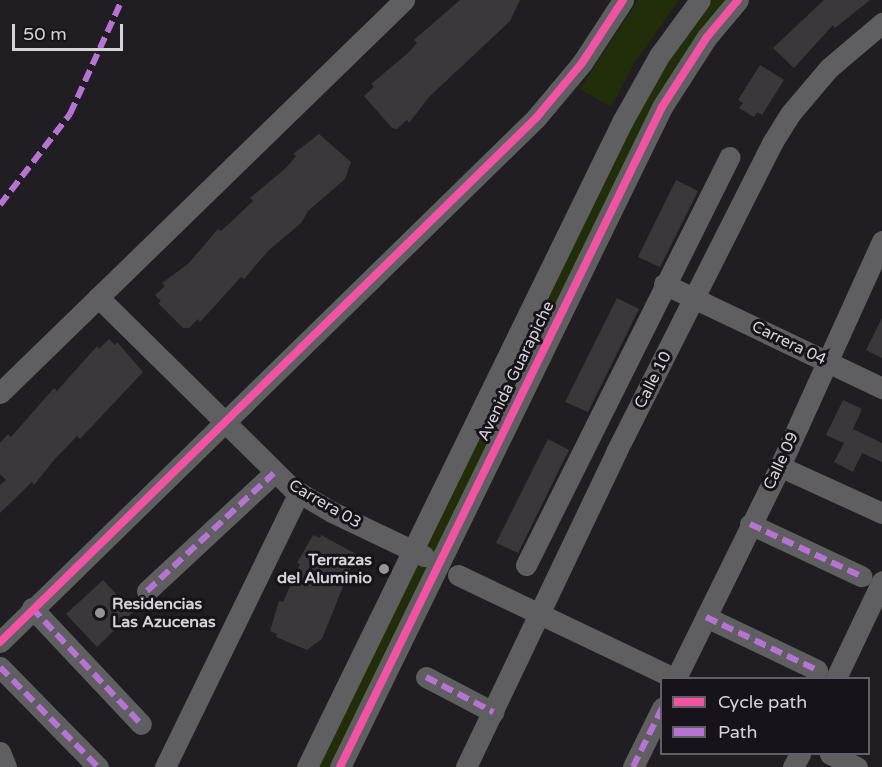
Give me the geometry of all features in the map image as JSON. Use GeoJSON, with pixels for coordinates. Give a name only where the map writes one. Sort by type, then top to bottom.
{"type":"FeatureCollection","features":[{"type":"Feature","properties":{"kind":"street"},"geometry":{"type":"LineString","coordinates":[[0,393],[404,0]]}},
{"type":"Feature","properties":{"kind":"street"},"geometry":{"type":"LineString","coordinates":[[2,643],[32,608],[226,424],[549,104],[623,0]]}},
{"type":"Feature","properties":{"kind":"street","name":"Avenida Guarapiche"},"geometry":{"type":"LineString","coordinates":[[307,767],[622,122],[659,56],[700,0]]}},
{"type":"Feature","properties":{"kind":"street","name":"Avenida Guarapiche"},"geometry":{"type":"LineString","coordinates":[[340,767],[657,116],[701,45],[738,0]]}},
{"type":"Feature","properties":{"kind":"street","name":"Calle 10"},"geometry":{"type":"LineString","coordinates":[[466,767],[616,452],[772,143],[790,114],[829,68],[882,23]]}},
{"type":"Feature","properties":{"kind":"street"},"geometry":{"type":"LineString","coordinates":[[526,566],[729,157]]}},
{"type":"Feature","properties":{"kind":"street","name":"Calle 09"},"geometry":{"type":"LineString","coordinates":[[676,677],[779,466],[882,241]]}},
{"type":"Feature","properties":{"kind":"street","name":"Carrera 04"},"geometry":{"type":"LineString","coordinates":[[664,284],[882,388]]}},
{"type":"Feature","properties":{"kind":"street","name":"Carrera 03"},"geometry":{"type":"LineString","coordinates":[[98,297],[274,473],[299,492],[439,562]]}},
{"type":"Feature","properties":{"kind":"street"},"geometry":{"type":"LineString","coordinates":[[589,438],[616,452]]}},
{"type":"Feature","properties":{"kind":"street"},"geometry":{"type":"LineString","coordinates":[[779,466],[882,513]]}},
{"type":"Feature","properties":{"kind":"street"},"geometry":{"type":"LineString","coordinates":[[147,591],[274,473]]}},
{"type":"Feature","properties":{"kind":"street"},"geometry":{"type":"LineString","coordinates":[[165,767],[299,492]]}},
{"type":"Feature","properties":{"kind":"street"},"geometry":{"type":"LineString","coordinates":[[750,524],[861,576]]}},
{"type":"Feature","properties":{"kind":"street"},"geometry":{"type":"LineString","coordinates":[[458,575],[673,677]]}},
{"type":"Feature","properties":{"kind":"street"},"geometry":{"type":"LineString","coordinates":[[706,617],[826,674],[882,581]]}},
{"type":"Feature","properties":{"kind":"street"},"geometry":{"type":"LineString","coordinates":[[32,608],[141,724]]}},
{"type":"Feature","properties":{"kind":"street"},"geometry":{"type":"LineString","coordinates":[[0,667],[98,767]]}},
{"type":"Feature","properties":{"kind":"street"},"geometry":{"type":"LineString","coordinates":[[426,677],[493,712]]}},
{"type":"Feature","properties":{"kind":"street"},"geometry":{"type":"LineString","coordinates":[[633,767],[660,712]]}},
{"type":"Feature","properties":{"kind":"street"},"geometry":{"type":"LineString","coordinates":[[0,752],[6,767]]}},
{"type":"Feature","properties":{"kind":"street"},"geometry":{"type":"LineString","coordinates":[[834,755],[857,767]]}},
{"type":"Feature","properties":{"kind":"green space"},"geometry":{"type":"Polygon","coordinates":[[[638,0],[679,0],[635,62],[611,107],[580,89],[638,0]]]}},
{"type":"Feature","properties":{"kind":"green space"},"geometry":{"type":"Polygon","coordinates":[[[700,0],[738,0],[707,37],[340,767],[307,767],[492,386],[700,0]]]}},
{"type":"Feature","properties":{"kind":"building"},"geometry":{"type":"Polygon","coordinates":[[[460,0],[520,0],[510,21],[429,97],[409,123],[407,120],[397,129],[392,128],[364,96],[374,87],[371,84],[417,43],[414,40],[460,0]]]}},
{"type":"Feature","properties":{"kind":"building"},"geometry":{"type":"Polygon","coordinates":[[[824,0],[870,0],[835,28],[833,25],[794,68],[773,48],[824,0]]]}},
{"type":"Feature","properties":{"kind":"building"},"geometry":{"type":"Polygon","coordinates":[[[760,65],[784,80],[762,115],[757,112],[754,117],[739,108],[743,103],[738,100],[760,65]]]}},
{"type":"Feature","properties":{"kind":"building"},"geometry":{"type":"Polygon","coordinates":[[[319,134],[351,162],[345,179],[308,211],[301,223],[268,251],[244,279],[241,277],[200,322],[198,319],[189,328],[183,328],[158,303],[161,301],[155,295],[165,286],[162,283],[188,264],[218,229],[221,231],[253,201],[250,198],[287,167],[296,156],[293,154],[319,134]]]}},
{"type":"Feature","properties":{"kind":"building"},"geometry":{"type":"Polygon","coordinates":[[[676,180],[698,191],[660,267],[638,257],[676,180]]]}},
{"type":"Feature","properties":{"kind":"building"},"geometry":{"type":"Polygon","coordinates":[[[617,298],[639,309],[588,412],[565,402],[617,298]]]}},
{"type":"Feature","properties":{"kind":"building"},"geometry":{"type":"Polygon","coordinates":[[[882,318],[882,358],[866,350],[882,318]]]}},
{"type":"Feature","properties":{"kind":"building"},"geometry":{"type":"Polygon","coordinates":[[[109,339],[115,345],[117,342],[143,372],[80,439],[77,436],[34,485],[32,482],[0,513],[0,485],[6,480],[0,474],[0,443],[8,434],[11,437],[54,388],[57,391],[97,346],[99,349],[109,339]]]}},
{"type":"Feature","properties":{"kind":"building"},"geometry":{"type":"Polygon","coordinates":[[[843,400],[862,409],[853,429],[882,443],[882,462],[862,453],[853,472],[834,462],[844,443],[826,435],[843,400]]]}},
{"type":"Feature","properties":{"kind":"building"},"geometry":{"type":"Polygon","coordinates":[[[548,439],[569,450],[518,553],[496,543],[548,439]]]}},
{"type":"Feature","properties":{"kind":"building"},"geometry":{"type":"Polygon","coordinates":[[[313,535],[320,538],[321,535],[356,554],[322,639],[307,650],[276,637],[277,634],[270,631],[279,601],[283,602],[300,564],[297,563],[313,535]]]}},
{"type":"Feature","properties":{"kind":"building","name":"Residencias Las Azucenas"},"geometry":{"type":"Polygon","coordinates":[[[103,580],[133,612],[97,647],[66,614],[103,580]]]}},
{"type":"Feature","properties":{"kind":"marked path"},"geometry":{"type":"LineString","coordinates":[[0,205],[70,114],[122,0]]}},
{"type":"Feature","properties":{"kind":"marked path"},"geometry":{"type":"LineString","coordinates":[[147,591],[274,473]]}},
{"type":"Feature","properties":{"kind":"marked path"},"geometry":{"type":"LineString","coordinates":[[750,524],[861,576]]}},
{"type":"Feature","properties":{"kind":"marked path"},"geometry":{"type":"LineString","coordinates":[[32,608],[141,724]]}},
{"type":"Feature","properties":{"kind":"marked path"},"geometry":{"type":"LineString","coordinates":[[706,617],[817,670]]}},
{"type":"Feature","properties":{"kind":"marked path"},"geometry":{"type":"LineString","coordinates":[[0,667],[98,767]]}},
{"type":"Feature","properties":{"kind":"marked path"},"geometry":{"type":"LineString","coordinates":[[426,677],[493,712]]}},
{"type":"Feature","properties":{"kind":"marked path"},"geometry":{"type":"LineString","coordinates":[[633,767],[660,712]]}},
{"type":"Feature","properties":{"kind":"cycle path"},"geometry":{"type":"LineString","coordinates":[[0,642],[536,118],[582,63],[623,0]]}},
{"type":"Feature","properties":{"kind":"cycle path"},"geometry":{"type":"LineString","coordinates":[[340,767],[662,107],[707,37],[738,0]]}},
{"type":"Feature","properties":{"kind":"place","name":"Terrazas del Aluminio"},"geometry":{"type":"Point","coordinates":[384,569]}},
{"type":"Feature","properties":{"kind":"place","name":"Residencias Las Azucenas"},"geometry":{"type":"Point","coordinates":[100,613]}}]}
